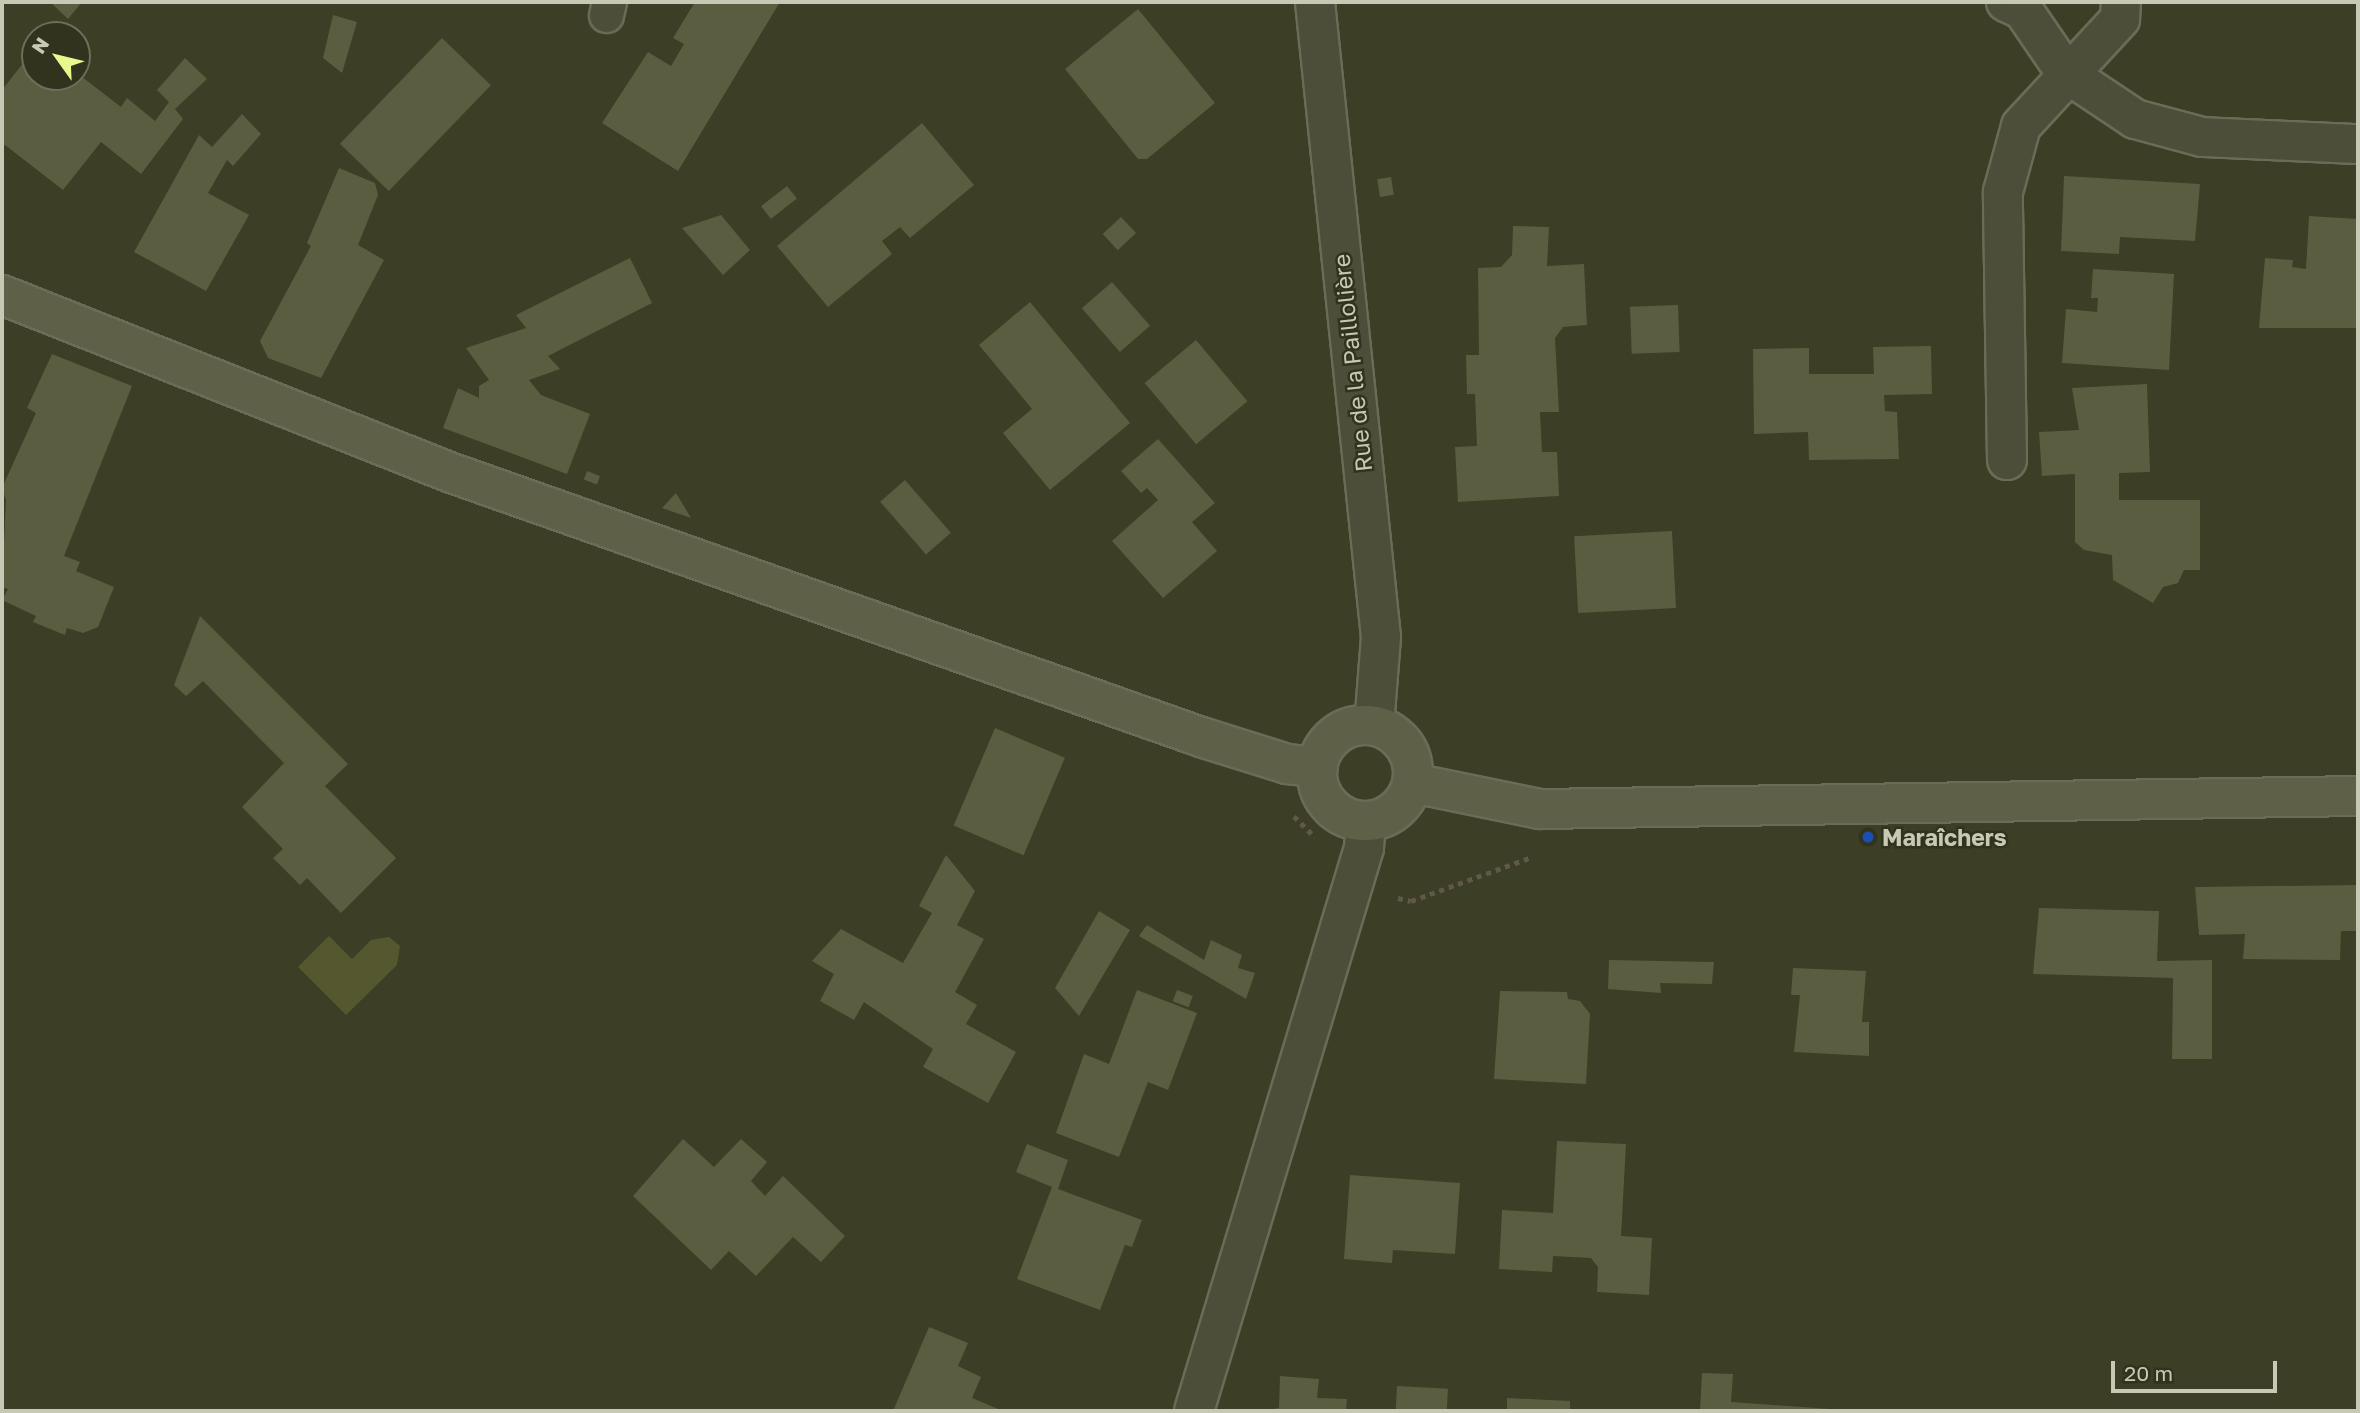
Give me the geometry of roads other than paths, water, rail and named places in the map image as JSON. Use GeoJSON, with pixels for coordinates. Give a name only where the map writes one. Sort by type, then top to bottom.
{"type":"FeatureCollection","features":[{"type":"Feature","properties":{"kind":"main road"},"geometry":{"type":"LineString","coordinates":[[2,295],[449,472],[1201,737],[1287,764],[1318,767]]}},
{"type":"Feature","properties":{"kind":"main road"},"geometry":{"type":"LineString","coordinates":[[1358,725],[1374,725],[1401,740],[1411,760],[1413,783],[1396,811],[1366,821],[1349,819],[1324,799],[1318,767],[1331,739],[1358,725]]}},
{"type":"Feature","properties":{"kind":"main road"},"geometry":{"type":"LineString","coordinates":[[1413,783],[1540,809],[2358,796]]}},
{"type":"Feature","properties":{"kind":"street","name":"Rue de la Paillolière"},"geometry":{"type":"LineString","coordinates":[[1315,2],[1381,637],[1374,725]]}},
{"type":"Feature","properties":{"kind":"street"},"geometry":{"type":"LineString","coordinates":[[2006,2],[2022,10],[2066,73],[2135,119],[2202,137],[2358,144]]}},
{"type":"Feature","properties":{"kind":"street"},"geometry":{"type":"LineString","coordinates":[[2007,460],[2003,192],[2021,126],[2066,73],[2120,19],[2121,2]]}},
{"type":"Feature","properties":{"kind":"street"},"geometry":{"type":"LineString","coordinates":[[1194,1411],[1364,848],[1366,821]]}},
{"type":"Feature","properties":{"kind":"place","name":"Maraîchers"},"geometry":{"type":"Point","coordinates":[1868,837]}}]}
